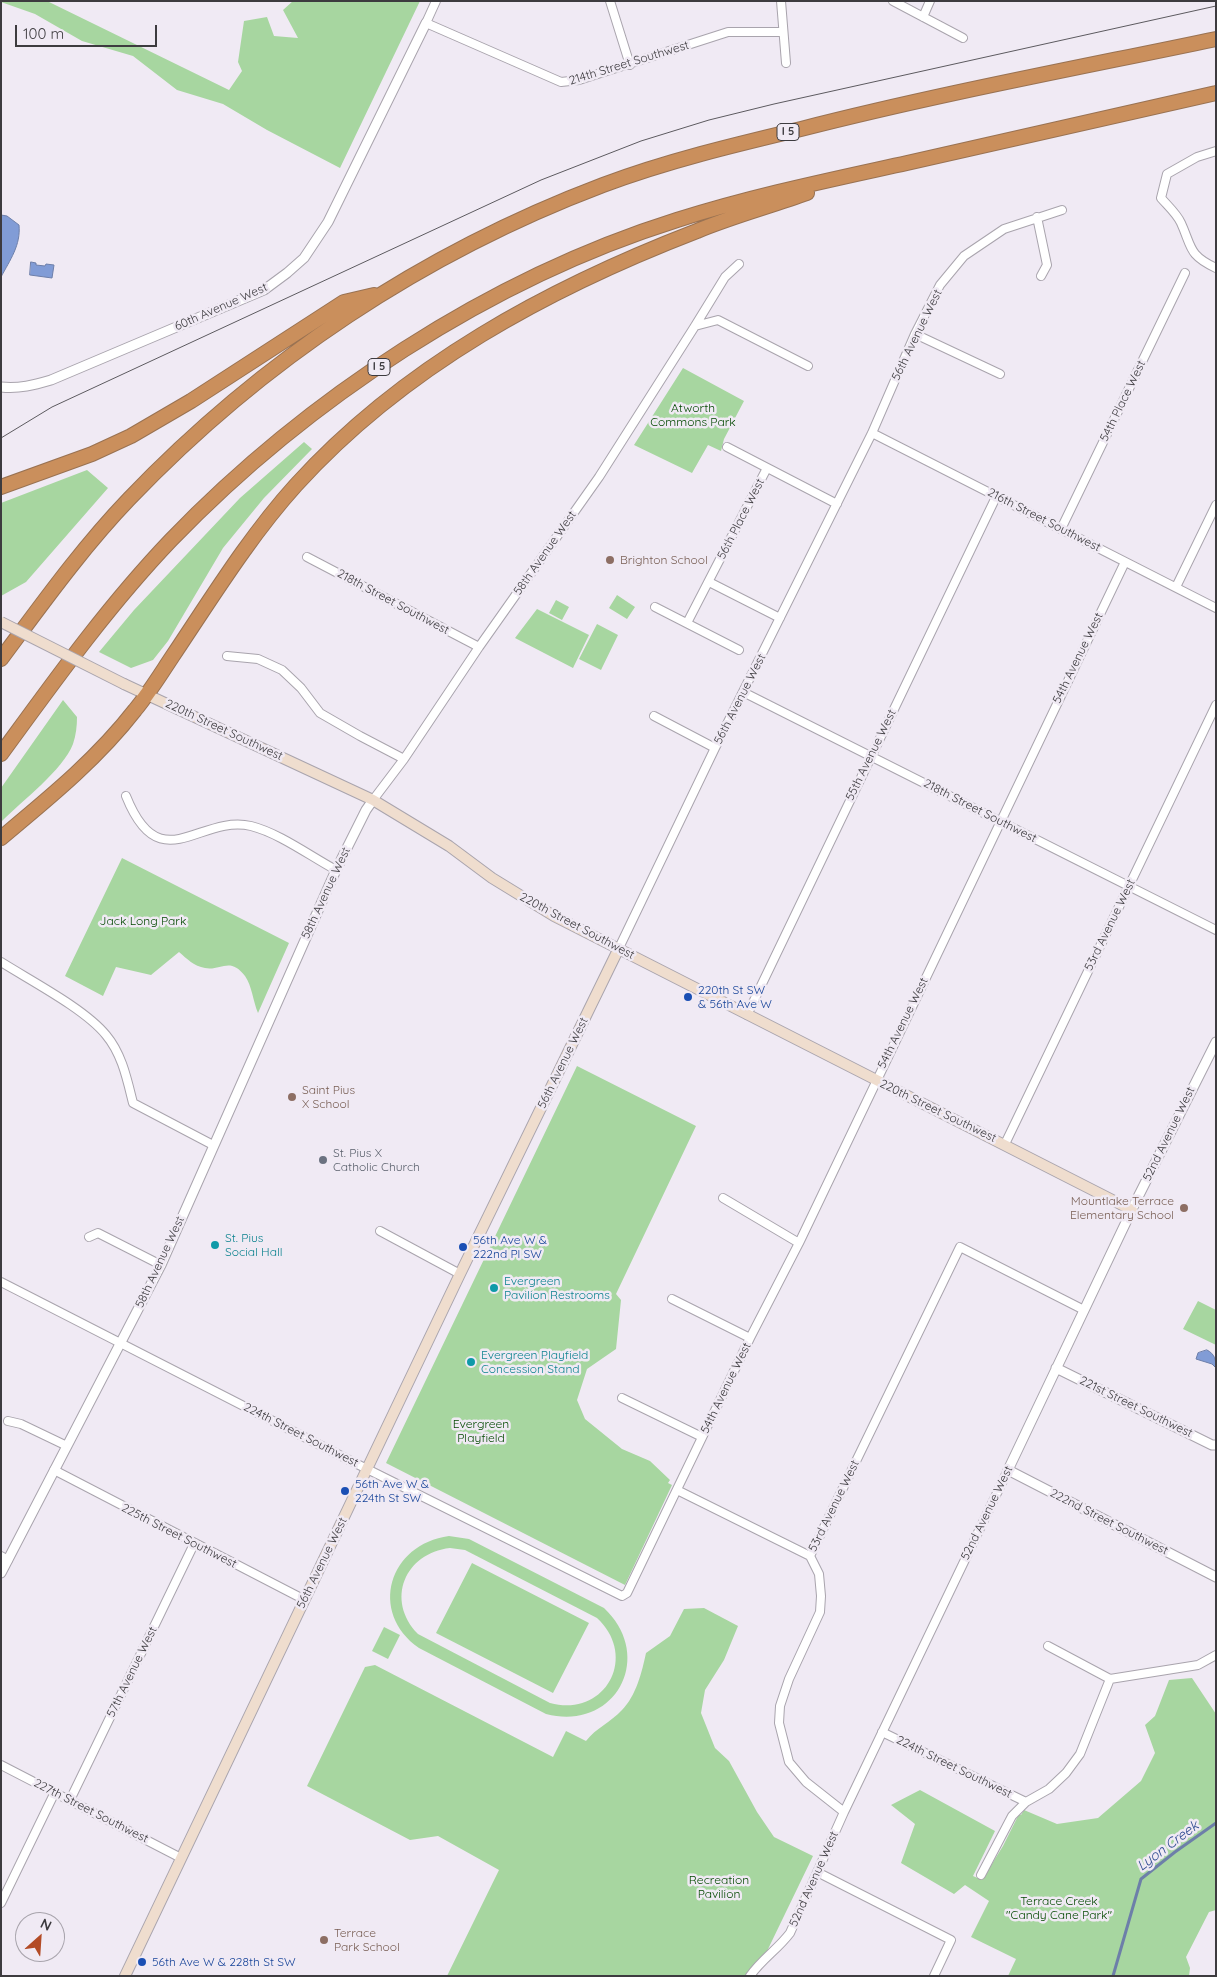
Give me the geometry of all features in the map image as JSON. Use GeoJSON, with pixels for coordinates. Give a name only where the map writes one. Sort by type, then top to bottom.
{"type":"FeatureCollection","features":[{"type":"Feature","properties":{"kind":"highway","name":"I 5"},"geometry":{"type":"LineString","coordinates":[[1,659],[78,557],[127,501],[212,418],[258,379],[298,349],[382,293],[413,274],[485,236],[546,208],[606,184],[668,163],[873,110],[1216,39]]}},
{"type":"Feature","properties":{"kind":"highway","name":"I 5"},"geometry":{"type":"LineString","coordinates":[[1,754],[92,631],[124,592],[171,540],[223,490],[290,432],[336,396],[390,358],[466,312],[566,263],[625,238],[675,220],[723,206],[882,168],[1216,93]]}},
{"type":"Feature","properties":{"kind":"highway"},"geometry":{"type":"LineString","coordinates":[[1,838],[47,801],[83,768],[135,710],[255,536],[296,485],[346,434],[376,409],[452,352],[523,312],[607,269],[698,230],[882,168]]}},
{"type":"Feature","properties":{"kind":"highway"},"geometry":{"type":"LineString","coordinates":[[1,487],[92,454],[131,436],[191,401],[344,302],[382,293]]}},
{"type":"Feature","properties":{"kind":"main road","name":"220th Street Southwest"},"geometry":{"type":"LineString","coordinates":[[1,622],[124,684],[373,800],[449,846],[519,896],[554,916],[1132,1210]]}},
{"type":"Feature","properties":{"kind":"main road","name":"56th Avenue West"},"geometry":{"type":"LineString","coordinates":[[125,1976],[460,1274],[618,950]]}},
{"type":"Feature","properties":{"kind":"street","name":"60th Avenue West"},"geometry":{"type":"LineString","coordinates":[[1,387],[29,387],[52,380],[264,290],[304,258],[328,222],[436,1]]}},
{"type":"Feature","properties":{"kind":"street"},"geometry":{"type":"LineString","coordinates":[[610,1],[630,65]]}},
{"type":"Feature","properties":{"kind":"street"},"geometry":{"type":"LineString","coordinates":[[781,1],[786,63]]}},
{"type":"Feature","properties":{"kind":"street"},"geometry":{"type":"LineString","coordinates":[[893,1],[963,38]]}},
{"type":"Feature","properties":{"kind":"street"},"geometry":{"type":"LineString","coordinates":[[923,17],[930,1]]}},
{"type":"Feature","properties":{"kind":"street","name":"214th Street Southwest"},"geometry":{"type":"LineString","coordinates":[[426,23],[556,82],[573,82],[728,32],[782,32]]}},
{"type":"Feature","properties":{"kind":"street"},"geometry":{"type":"LineString","coordinates":[[1216,151],[1197,157],[1167,174],[1161,198],[1180,222],[1192,252],[1216,268]]}},
{"type":"Feature","properties":{"kind":"street","name":"56th Avenue West"},"geometry":{"type":"LineString","coordinates":[[618,950],[715,748],[872,433],[915,334],[940,286],[964,256],[1004,229],[1062,210]]}},
{"type":"Feature","properties":{"kind":"street"},"geometry":{"type":"LineString","coordinates":[[1037,217],[1047,264],[1041,276]]}},
{"type":"Feature","properties":{"kind":"street","name":"58th Avenue West"},"geometry":{"type":"LineString","coordinates":[[1,1573],[5,1558],[54,1470],[161,1264],[336,870],[366,810],[404,759],[478,647],[598,477],[725,277],[739,264]]}},
{"type":"Feature","properties":{"kind":"street","name":"54th Place West"},"geometry":{"type":"LineString","coordinates":[[1061,529],[1185,273]]}},
{"type":"Feature","properties":{"kind":"street"},"geometry":{"type":"LineString","coordinates":[[695,326],[718,320],[808,366]]}},
{"type":"Feature","properties":{"kind":"street"},"geometry":{"type":"LineString","coordinates":[[915,334],[1000,374]]}},
{"type":"Feature","properties":{"kind":"street","name":"216th Street Southwest"},"geometry":{"type":"LineString","coordinates":[[872,433],[1216,608]]}},
{"type":"Feature","properties":{"kind":"street"},"geometry":{"type":"LineString","coordinates":[[727,448],[837,504]]}},
{"type":"Feature","properties":{"kind":"street","name":"56th Place West"},"geometry":{"type":"LineString","coordinates":[[687,623],[767,468]]}},
{"type":"Feature","properties":{"kind":"street","name":"55th Avenue West"},"geometry":{"type":"LineString","coordinates":[[747,1015],[996,497]]}},
{"type":"Feature","properties":{"kind":"street"},"geometry":{"type":"LineString","coordinates":[[1176,588],[1216,505]]}},
{"type":"Feature","properties":{"kind":"street","name":"218th Street Southwest"},"geometry":{"type":"LineString","coordinates":[[307,557],[478,647]]}},
{"type":"Feature","properties":{"kind":"street","name":"54th Avenue West"},"geometry":{"type":"LineString","coordinates":[[627,1592],[750,1338],[799,1243],[1125,562]]}},
{"type":"Feature","properties":{"kind":"street"},"geometry":{"type":"LineString","coordinates":[[709,582],[780,618]]}},
{"type":"Feature","properties":{"kind":"street"},"geometry":{"type":"LineString","coordinates":[[655,607],[739,650]]}},
{"type":"Feature","properties":{"kind":"street"},"geometry":{"type":"LineString","coordinates":[[227,656],[258,659],[282,670],[301,688],[320,713],[404,759]]}},
{"type":"Feature","properties":{"kind":"street","name":"218th Street Southwest"},"geometry":{"type":"LineString","coordinates":[[743,692],[1216,930]]}},
{"type":"Feature","properties":{"kind":"street","name":"53rd Avenue West"},"geometry":{"type":"LineString","coordinates":[[1005,1144],[1216,705]]}},
{"type":"Feature","properties":{"kind":"street"},"geometry":{"type":"LineString","coordinates":[[654,716],[715,748]]}},
{"type":"Feature","properties":{"kind":"street"},"geometry":{"type":"LineString","coordinates":[[126,796],[133,812],[150,832],[168,841],[183,839],[227,825],[250,826],[273,835],[336,870]]}},
{"type":"Feature","properties":{"kind":"street"},"geometry":{"type":"LineString","coordinates":[[1,962],[80,1012],[106,1035],[124,1067],[133,1103],[213,1145]]}},
{"type":"Feature","properties":{"kind":"street","name":"52nd Avenue West"},"geometry":{"type":"LineString","coordinates":[[750,1976],[766,1956],[780,1947],[790,1933],[844,1812],[1056,1368],[1216,1042]]}},
{"type":"Feature","properties":{"kind":"street"},"geometry":{"type":"LineString","coordinates":[[723,1198],[799,1243]]}},
{"type":"Feature","properties":{"kind":"street"},"geometry":{"type":"LineString","coordinates":[[380,1231],[460,1274]]}},
{"type":"Feature","properties":{"kind":"street"},"geometry":{"type":"LineString","coordinates":[[89,1237],[98,1233],[161,1264]]}},
{"type":"Feature","properties":{"kind":"street","name":"53rd Avenue West"},"geometry":{"type":"LineString","coordinates":[[844,1812],[806,1782],[789,1762],[779,1723],[780,1706],[789,1679],[820,1612],[822,1596],[819,1574],[810,1556],[960,1247],[1084,1310]]}},
{"type":"Feature","properties":{"kind":"street","name":"224th Street Southwest"},"geometry":{"type":"LineString","coordinates":[[1,1282],[614,1594],[622,1596],[627,1592]]}},
{"type":"Feature","properties":{"kind":"street"},"geometry":{"type":"LineString","coordinates":[[672,1299],[750,1338]]}},
{"type":"Feature","properties":{"kind":"street","name":"221st Street Southwest"},"geometry":{"type":"LineString","coordinates":[[1056,1368],[1203,1441],[1216,1445]]}},
{"type":"Feature","properties":{"kind":"street"},"geometry":{"type":"LineString","coordinates":[[622,1398],[702,1437]]}},
{"type":"Feature","properties":{"kind":"street"},"geometry":{"type":"LineString","coordinates":[[8,1421],[20,1424],[66,1446]]}},
{"type":"Feature","properties":{"kind":"street","name":"225th Street Southwest"},"geometry":{"type":"LineString","coordinates":[[54,1470],[305,1600]]}},
{"type":"Feature","properties":{"kind":"street","name":"222nd Street Southwest"},"geometry":{"type":"LineString","coordinates":[[1008,1470],[1214,1575]]}},
{"type":"Feature","properties":{"kind":"street"},"geometry":{"type":"LineString","coordinates":[[677,1490],[810,1556]]}},
{"type":"Feature","properties":{"kind":"street","name":"57th Avenue West"},"geometry":{"type":"LineString","coordinates":[[70,1800],[194,1544]]}},
{"type":"Feature","properties":{"kind":"street"},"geometry":{"type":"LineString","coordinates":[[1048,1646],[1110,1679],[1198,1665],[1216,1655]]}},
{"type":"Feature","properties":{"kind":"street"},"geometry":{"type":"LineString","coordinates":[[981,1876],[1012,1816],[1026,1802],[1049,1789],[1066,1773],[1080,1754],[1110,1679]]}},
{"type":"Feature","properties":{"kind":"street","name":"224th Street Southwest"},"geometry":{"type":"LineString","coordinates":[[882,1732],[1026,1802]]}},
{"type":"Feature","properties":{"kind":"street","name":"227th Street Southwest"},"geometry":{"type":"LineString","coordinates":[[1,1765],[181,1858]]}},
{"type":"Feature","properties":{"kind":"street"},"geometry":{"type":"LineString","coordinates":[[1,1903],[55,1792]]}},
{"type":"Feature","properties":{"kind":"street"},"geometry":{"type":"LineString","coordinates":[[817,1872],[951,1940],[934,1976]]}},
{"type":"Feature","properties":{"kind":"green space"},"geometry":{"type":"Polygon","coordinates":[[[47,1],[229,90],[242,71],[238,62],[244,21],[267,17],[274,36],[298,38],[283,10],[293,1],[420,1],[340,168],[267,130],[223,104],[177,90],[133,56],[82,41],[35,14],[1,2],[47,1]]]}},
{"type":"Feature","properties":{"kind":"green space","name":"Atworth Commons Park"},"geometry":{"type":"Polygon","coordinates":[[[683,368],[744,401],[724,439],[721,451],[708,445],[692,473],[634,445],[683,368]]]}},
{"type":"Feature","properties":{"kind":"green space"},"geometry":{"type":"Polygon","coordinates":[[[304,442],[312,449],[264,498],[223,548],[168,641],[153,660],[131,668],[99,652],[134,610],[240,498],[304,442]]]}},
{"type":"Feature","properties":{"kind":"green space"},"geometry":{"type":"Polygon","coordinates":[[[87,470],[108,488],[26,582],[1,596],[1,503],[87,470]]]}},
{"type":"Feature","properties":{"kind":"green space"},"geometry":{"type":"Polygon","coordinates":[[[617,595],[635,607],[627,619],[609,608],[617,595]]]}},
{"type":"Feature","properties":{"kind":"green space"},"geometry":{"type":"Polygon","coordinates":[[[556,600],[569,607],[562,620],[549,613],[556,600]]]}},
{"type":"Feature","properties":{"kind":"green space"},"geometry":{"type":"Polygon","coordinates":[[[537,609],[589,635],[573,668],[515,638],[537,609]]]}},
{"type":"Feature","properties":{"kind":"green space"},"geometry":{"type":"Polygon","coordinates":[[[597,624],[618,635],[601,670],[579,659],[597,624]]]}},
{"type":"Feature","properties":{"kind":"green space"},"geometry":{"type":"Polygon","coordinates":[[[63,700],[77,717],[73,744],[68,754],[51,775],[1,822],[1,788],[63,700]]]}},
{"type":"Feature","properties":{"kind":"green space","name":"Jack Long Park"},"geometry":{"type":"Polygon","coordinates":[[[122,858],[289,943],[258,1013],[249,984],[240,970],[230,965],[211,968],[197,966],[179,952],[151,975],[116,967],[103,996],[65,976],[122,858]]]}},
{"type":"Feature","properties":{"kind":"green space","name":"Evergreen Playfield"},"geometry":{"type":"Polygon","coordinates":[[[577,1066],[696,1126],[616,1294],[621,1300],[616,1349],[587,1369],[577,1400],[585,1419],[622,1449],[650,1461],[670,1480],[668,1483],[672,1485],[625,1585],[386,1463],[577,1066]]]}},
{"type":"Feature","properties":{"kind":"green space"},"geometry":{"type":"Polygon","coordinates":[[[1198,1301],[1216,1310],[1216,1345],[1183,1329],[1198,1301]]]}},
{"type":"Feature","properties":{"kind":"green space"},"geometry":{"type":"Polygon","coordinates":[[[449,1536],[469,1539],[604,1608],[619,1627],[627,1648],[627,1668],[620,1686],[608,1701],[591,1712],[570,1717],[546,1714],[419,1648],[403,1633],[394,1616],[390,1599],[392,1581],[400,1565],[412,1552],[428,1542],[449,1536]],[[450,1548],[434,1552],[421,1559],[411,1568],[405,1580],[402,1593],[403,1607],[408,1621],[418,1634],[550,1703],[570,1705],[586,1702],[600,1693],[610,1681],[615,1666],[615,1650],[609,1633],[597,1618],[465,1550],[450,1548]]]}},
{"type":"Feature","properties":{"kind":"green space"},"geometry":{"type":"Polygon","coordinates":[[[472,1563],[589,1623],[553,1693],[436,1633],[472,1563]]]}},
{"type":"Feature","properties":{"kind":"green space","name":"Recreation Pavilion"},"geometry":{"type":"Polygon","coordinates":[[[704,1608],[738,1626],[724,1660],[705,1690],[701,1713],[715,1748],[729,1761],[757,1812],[774,1837],[813,1856],[755,1976],[447,1976],[499,1870],[438,1836],[410,1840],[307,1786],[365,1667],[375,1665],[553,1757],[566,1731],[586,1741],[594,1732],[618,1714],[635,1691],[646,1653],[670,1636],[684,1609],[704,1608]]]}},
{"type":"Feature","properties":{"kind":"green space"},"geometry":{"type":"Polygon","coordinates":[[[384,1627],[400,1635],[388,1659],[372,1651],[384,1627]]]}},
{"type":"Feature","properties":{"kind":"green space","name":"Terrace Creek \"Candy Cane Park\""},"geometry":{"type":"Polygon","coordinates":[[[1192,1678],[1216,1714],[1216,1910],[1209,1912],[1186,1957],[1190,1968],[1189,1976],[1008,1976],[1016,1959],[971,1937],[989,1901],[965,1885],[954,1894],[901,1863],[915,1824],[891,1805],[920,1790],[995,1831],[973,1876],[982,1880],[1003,1846],[1019,1814],[1021,1815],[1024,1810],[1057,1824],[1098,1818],[1141,1781],[1155,1753],[1145,1725],[1155,1716],[1169,1680],[1192,1678]]]}},
{"type":"Feature","properties":{"kind":"water"},"geometry":{"type":"Polygon","coordinates":[[[1,215],[7,216],[19,225],[19,232],[14,252],[1,277],[1,215]]]}},
{"type":"Feature","properties":{"kind":"water"},"geometry":{"type":"Polygon","coordinates":[[[31,262],[36,263],[36,265],[54,265],[52,278],[30,275],[31,262]]]}},
{"type":"Feature","properties":{"kind":"water"},"geometry":{"type":"Polygon","coordinates":[[[1207,1350],[1212,1353],[1216,1362],[1216,1368],[1212,1364],[1196,1359],[1198,1353],[1207,1350]]]}},
{"type":"Feature","properties":{"kind":"waterway","name":"Lyon Creek"},"geometry":{"type":"LineString","coordinates":[[1113,1976],[1141,1879],[1216,1823]]}},
{"type":"Feature","properties":{"kind":"tram line"},"geometry":{"type":"LineString","coordinates":[[1,438],[52,407],[541,180],[641,141],[709,120],[774,104],[1216,6]]}},
{"type":"Feature","properties":{"kind":"place","name":"Brighton School"},"geometry":{"type":"Point","coordinates":[610,560]}},
{"type":"Feature","properties":{"kind":"place","name":"220th St SW & 56th Ave W"},"geometry":{"type":"Point","coordinates":[688,997]}},
{"type":"Feature","properties":{"kind":"place","name":"Saint Pius X School"},"geometry":{"type":"Point","coordinates":[292,1097]}},
{"type":"Feature","properties":{"kind":"place","name":"St. Pius X Catholic Church"},"geometry":{"type":"Point","coordinates":[323,1160]}},
{"type":"Feature","properties":{"kind":"place","name":"Mountlake Terrace Elementary School"},"geometry":{"type":"Point","coordinates":[1184,1208]}},
{"type":"Feature","properties":{"kind":"place","name":"St. Pius Social Hall"},"geometry":{"type":"Point","coordinates":[215,1245]}},
{"type":"Feature","properties":{"kind":"place","name":"56th Ave W & 222nd Pl SW"},"geometry":{"type":"Point","coordinates":[463,1247]}},
{"type":"Feature","properties":{"kind":"place","name":"Evergreen Pavilion Restrooms"},"geometry":{"type":"Point","coordinates":[494,1288]}},
{"type":"Feature","properties":{"kind":"place","name":"Evergreen Playfield Concession Stand"},"geometry":{"type":"Point","coordinates":[471,1362]}},
{"type":"Feature","properties":{"kind":"place","name":"56th Ave W & 224th St SW"},"geometry":{"type":"Point","coordinates":[345,1491]}},
{"type":"Feature","properties":{"kind":"place","name":"Terrace Park School"},"geometry":{"type":"Point","coordinates":[324,1940]}},
{"type":"Feature","properties":{"kind":"place","name":"56th Ave W & 228th St SW"},"geometry":{"type":"Point","coordinates":[142,1962]}}]}
